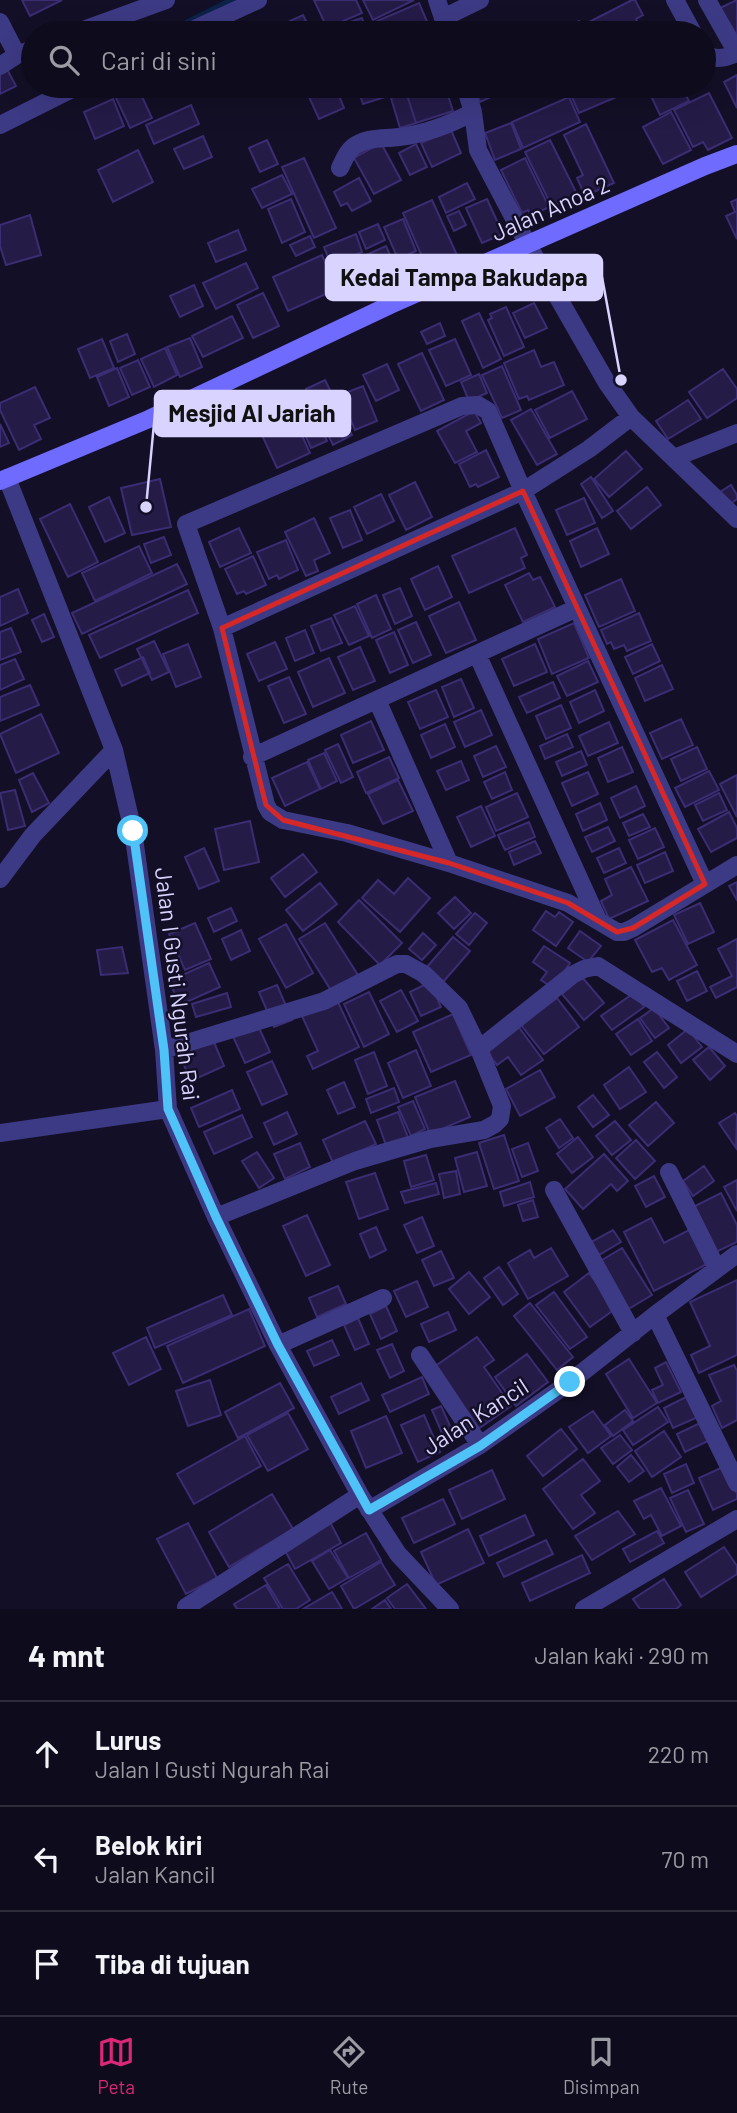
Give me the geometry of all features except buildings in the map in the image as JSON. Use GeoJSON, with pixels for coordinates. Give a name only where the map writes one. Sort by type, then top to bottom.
{"type":"FeatureCollection","features":[{"type":"Feature","properties":{"kind":"street"},"geometry":{"type":"LineString","coordinates":[[108,21],[166,0]]}},
{"type":"Feature","properties":{"kind":"street"},"geometry":{"type":"LineString","coordinates":[[212,21],[258,0]]}},
{"type":"Feature","properties":{"kind":"street"},"geometry":{"type":"LineString","coordinates":[[437,0],[443,21]]}},
{"type":"Feature","properties":{"kind":"street"},"geometry":{"type":"LineString","coordinates":[[452,21],[480,0]]}},
{"type":"Feature","properties":{"kind":"street"},"geometry":{"type":"LineString","coordinates":[[676,0],[687,21]]}},
{"type":"Feature","properties":{"kind":"street"},"geometry":{"type":"LineString","coordinates":[[707,0],[737,53],[716,57]]}},
{"type":"Feature","properties":{"kind":"street"},"geometry":{"type":"LineString","coordinates":[[0,22],[21,47]]}},
{"type":"Feature","properties":{"kind":"street"},"geometry":{"type":"LineString","coordinates":[[0,66],[21,54]]}},
{"type":"Feature","properties":{"kind":"street"},"geometry":{"type":"LineString","coordinates":[[0,125],[54,98]]}},
{"type":"Feature","properties":{"kind":"street"},"geometry":{"type":"LineString","coordinates":[[469,98],[478,150],[528,245],[607,383],[631,417],[737,519]]}},
{"type":"Feature","properties":{"kind":"street"},"geometry":{"type":"LineString","coordinates":[[340,168],[354,145],[379,138],[398,138],[460,119],[473,112]]}},
{"type":"Feature","properties":{"kind":"street","name":"Jalan Anoa 2"},"geometry":{"type":"LineString","coordinates":[[4,480],[149,419],[390,305],[737,154]]}},
{"type":"Feature","properties":{"kind":"street"},"geometry":{"type":"LineString","coordinates":[[705,884],[488,411],[478,405],[472,405],[450,412],[186,524],[222,628],[266,805],[276,817],[348,833],[449,863],[568,904],[612,930],[624,932],[705,884],[737,865]]}},
{"type":"Feature","properties":{"kind":"street"},"geometry":{"type":"LineString","coordinates":[[222,628],[523,491],[589,449],[631,417]]}},
{"type":"Feature","properties":{"kind":"street"},"geometry":{"type":"LineString","coordinates":[[674,458],[737,433]]}},
{"type":"Feature","properties":{"kind":"street","name":"Jalan I Gusti Ngurah Rai"},"geometry":{"type":"LineString","coordinates":[[4,480],[114,750],[133,831],[164,1050],[168,1109],[216,1217],[278,1345],[365,1502],[398,1554],[450,1609]]}},
{"type":"Feature","properties":{"kind":"street"},"geometry":{"type":"LineString","coordinates":[[252,757],[577,608]]}},
{"type":"Feature","properties":{"kind":"street"},"geometry":{"type":"LineString","coordinates":[[477,654],[598,920]]}},
{"type":"Feature","properties":{"kind":"street"},"geometry":{"type":"LineString","coordinates":[[377,700],[449,863]]}},
{"type":"Feature","properties":{"kind":"street"},"geometry":{"type":"LineString","coordinates":[[0,879],[33,835],[114,750]]}},
{"type":"Feature","properties":{"kind":"street"},"geometry":{"type":"LineString","coordinates":[[164,1050],[324,1001],[401,963],[424,974],[459,1008],[502,1106],[502,1115],[495,1124],[484,1130],[430,1139],[355,1161],[216,1217]]}},
{"type":"Feature","properties":{"kind":"street"},"geometry":{"type":"LineString","coordinates":[[479,1049],[572,975],[598,966],[737,1054]]}},
{"type":"Feature","properties":{"kind":"street"},"geometry":{"type":"LineString","coordinates":[[0,1133],[168,1109]]}},
{"type":"Feature","properties":{"kind":"street"},"geometry":{"type":"LineString","coordinates":[[669,1172],[716,1269]]}},
{"type":"Feature","properties":{"kind":"street"},"geometry":{"type":"LineString","coordinates":[[554,1190],[633,1332]]}},
{"type":"Feature","properties":{"kind":"street","name":"Jalan Kancil"},"geometry":{"type":"LineString","coordinates":[[186,1607],[365,1502],[480,1446],[570,1382],[737,1254]]}},
{"type":"Feature","properties":{"kind":"street"},"geometry":{"type":"LineString","coordinates":[[278,1345],[383,1298]]}},
{"type":"Feature","properties":{"kind":"street"},"geometry":{"type":"LineString","coordinates":[[655,1315],[737,1483]]}},
{"type":"Feature","properties":{"kind":"street"},"geometry":{"type":"LineString","coordinates":[[421,1355],[480,1446]]}},
{"type":"Feature","properties":{"kind":"street"},"geometry":{"type":"LineString","coordinates":[[584,1609],[737,1519]]}},
{"type":"Feature","properties":{"kind":"highlighted area"},"geometry":{"type":"Polygon","coordinates":[[[523,491],[705,884],[633,928],[617,932],[568,903],[449,863],[283,820],[266,805],[222,628],[523,491]]]}},
{"type":"Feature","properties":{"kind":"waterway"},"geometry":{"type":"LineString","coordinates":[[190,21],[232,0]]}},
{"type":"Feature","properties":{"kind":"place","name":"Kedai Tampa Bakudapa"},"geometry":{"type":"Point","coordinates":[621,380]}},
{"type":"Feature","properties":{"kind":"place","name":"Mesjid Al Jariah"},"geometry":{"type":"Point","coordinates":[146,507]}},
{"type":"Feature","properties":{"kind":"route"},"geometry":{"type":"LineString","coordinates":[[133,831],[164,1050],[168,1109],[216,1217],[278,1345],[369,1510],[480,1446],[570,1382]]}}]}
